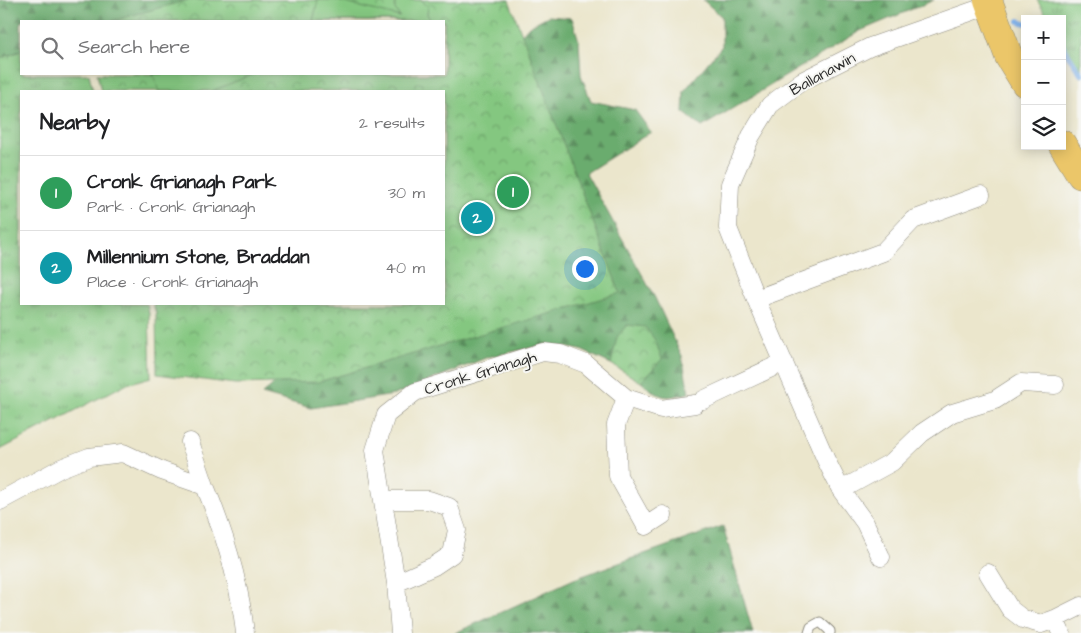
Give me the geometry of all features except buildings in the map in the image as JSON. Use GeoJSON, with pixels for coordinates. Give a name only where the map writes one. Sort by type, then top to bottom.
{"type":"FeatureCollection","features":[{"type":"Feature","properties":{"kind":"main road"},"geometry":{"type":"LineString","coordinates":[[989,3],[1009,58],[1021,77]]}},
{"type":"Feature","properties":{"kind":"main road"},"geometry":{"type":"LineString","coordinates":[[1066,150],[1081,175]]}},
{"type":"Feature","properties":{"kind":"street","name":"Ballanawin"},"geometry":{"type":"LineString","coordinates":[[881,557],[865,523],[841,490],[826,460],[756,299],[728,228],[730,184],[751,136],[770,105],[802,81],[870,47],[989,3]]}},
{"type":"Feature","properties":{"kind":"street"},"geometry":{"type":"LineString","coordinates":[[756,299],[883,252],[913,220],[980,195]]}},
{"type":"Feature","properties":{"kind":"street","name":"Cronk Grianagh"},"geometry":{"type":"LineString","coordinates":[[400,633],[396,583],[375,450],[386,415],[415,392],[543,352],[560,354],[586,364],[626,398],[661,409],[699,402],[784,362]]}},
{"type":"Feature","properties":{"kind":"street"},"geometry":{"type":"LineString","coordinates":[[841,490],[892,462],[922,433],[952,413],[995,400],[1021,383],[1055,385]]}},
{"type":"Feature","properties":{"kind":"street"},"geometry":{"type":"LineString","coordinates":[[626,398],[616,425],[618,476],[646,526],[663,515]]}},
{"type":"Feature","properties":{"kind":"street"},"geometry":{"type":"LineString","coordinates":[[190,442],[216,512],[242,609],[245,633]]}},
{"type":"Feature","properties":{"kind":"street"},"geometry":{"type":"LineString","coordinates":[[0,501],[61,468],[89,457],[123,454],[162,471],[206,486]]}},
{"type":"Feature","properties":{"kind":"street"},"geometry":{"type":"LineString","coordinates":[[384,500],[429,500],[448,506],[457,530],[452,554],[434,566],[396,583]]}},
{"type":"Feature","properties":{"kind":"street"},"geometry":{"type":"LineString","coordinates":[[988,573],[1010,609],[1023,619],[1058,626],[1081,606]]}},
{"type":"Feature","properties":{"kind":"lane"},"geometry":{"type":"LineString","coordinates":[[809,633],[811,628],[820,622],[830,633]]}},
{"type":"Feature","properties":{"kind":"green space"},"geometry":{"type":"Polygon","coordinates":[[[0,0],[288,0],[246,20],[20,20],[20,51],[0,58],[0,0]]]}},
{"type":"Feature","properties":{"kind":"green space"},"geometry":{"type":"Polygon","coordinates":[[[188,0],[509,0],[620,293],[318,382],[235,384],[157,374],[156,313],[153,305],[445,305],[445,90],[101,90],[97,75],[445,75],[445,20],[116,20],[188,0]]]}},
{"type":"Feature","properties":{"kind":"green space"},"geometry":{"type":"Polygon","coordinates":[[[318,0],[334,0],[400,17],[395,9],[395,0],[422,0],[428,7],[427,14],[430,20],[313,20],[318,0]]]}},
{"type":"Feature","properties":{"kind":"green space"},"geometry":{"type":"Polygon","coordinates":[[[703,0],[934,0],[860,31],[702,127],[683,112],[684,91],[722,46],[722,17],[703,0]]]}},
{"type":"Feature","properties":{"kind":"green space"},"geometry":{"type":"Polygon","coordinates":[[[1037,0],[1081,0],[1081,78],[1066,51],[1066,15],[1046,15],[1037,0]]]}},
{"type":"Feature","properties":{"kind":"green space"},"geometry":{"type":"Polygon","coordinates":[[[548,16],[572,18],[579,41],[581,75],[591,101],[635,110],[651,132],[586,173],[655,298],[682,356],[689,393],[668,397],[659,395],[648,388],[641,382],[649,374],[617,338],[611,364],[581,350],[548,344],[488,357],[394,395],[311,408],[262,394],[289,371],[472,311],[514,43],[529,26],[548,16]]]}},
{"type":"Feature","properties":{"kind":"green space"},"geometry":{"type":"Polygon","coordinates":[[[20,51],[20,75],[89,75],[93,90],[20,90],[20,305],[147,305],[151,377],[124,385],[0,450],[0,58],[20,51]]]}},
{"type":"Feature","properties":{"kind":"green space"},"geometry":{"type":"Polygon","coordinates":[[[153,75],[252,75],[214,90],[159,90],[153,75]]]}},
{"type":"Feature","properties":{"kind":"green space"},"geometry":{"type":"Polygon","coordinates":[[[627,325],[645,327],[655,340],[662,359],[641,382],[611,364],[617,337],[627,325]]]}},
{"type":"Feature","properties":{"kind":"green space"},"geometry":{"type":"Polygon","coordinates":[[[723,526],[753,633],[455,633],[574,579],[723,526]]]}},
{"type":"Feature","properties":{"kind":"waterway"},"geometry":{"type":"LineString","coordinates":[[1066,51],[1081,74]]}},
{"type":"Feature","properties":{"kind":"place","name":"Cronk Grianagh Park"},"geometry":{"type":"Point","coordinates":[513,192]}},
{"type":"Feature","properties":{"kind":"place","name":"Millennium Stone, Braddan"},"geometry":{"type":"Point","coordinates":[477,218]}}]}
